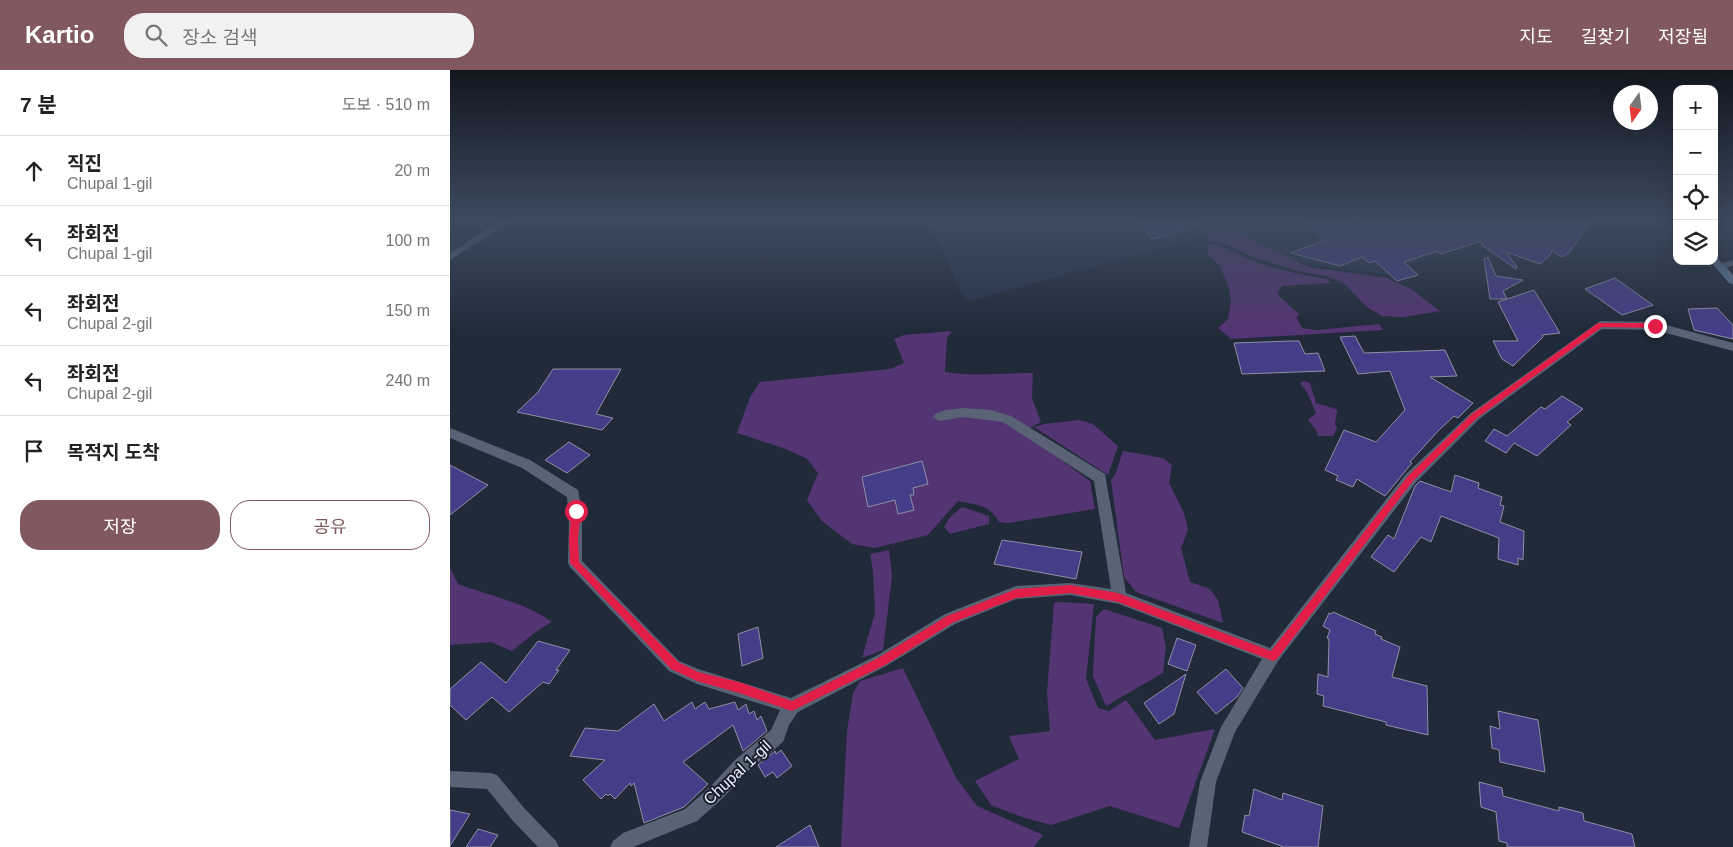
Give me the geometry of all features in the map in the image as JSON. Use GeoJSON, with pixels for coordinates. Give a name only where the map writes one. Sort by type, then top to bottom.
{"type":"FeatureCollection","features":[{"type":"Feature","properties":{"kind":"street"},"geometry":{"type":"LineString","coordinates":[[1718,264],[1733,281]]}},
{"type":"Feature","properties":{"kind":"street"},"geometry":{"type":"LineString","coordinates":[[1198,847],[1208,782],[1229,727],[1273,656],[1410,478],[1475,416],[1600,325],[1655,326],[1733,347]]}},
{"type":"Feature","properties":{"kind":"street"},"geometry":{"type":"LineString","coordinates":[[939,417],[946,413],[992,414],[1007,419],[1100,478],[1118,597]]}},
{"type":"Feature","properties":{"kind":"street"},"geometry":{"type":"LineString","coordinates":[[450,433],[526,464],[573,494],[576,511],[575,563],[674,666],[697,676],[792,706],[881,662],[950,619],[1016,594],[1070,589],[1118,597],[1273,656]]}},
{"type":"Feature","properties":{"kind":"street","name":"Chupal 1-gil"},"geometry":{"type":"LineString","coordinates":[[618,847],[630,840],[691,815],[716,793],[742,765],[777,736],[783,720],[792,706]]}},
{"type":"Feature","properties":{"kind":"street"},"geometry":{"type":"LineString","coordinates":[[450,779],[491,781],[518,815],[550,847]]}},
{"type":"Feature","properties":{"kind":"lane"},"geometry":{"type":"LineString","coordinates":[[1718,263],[1733,263]]}},
{"type":"Feature","properties":{"kind":"shaded area"},"geometry":{"type":"Polygon","coordinates":[[[945,258],[1125,258],[965,302],[945,258]]]}},
{"type":"Feature","properties":{"kind":"shaded area"},"geometry":{"type":"Polygon","coordinates":[[[1212,258],[1246,258],[1276,268],[1327,279],[1331,283],[1282,286],[1277,294],[1300,315],[1296,317],[1302,328],[1316,330],[1379,324],[1383,330],[1231,339],[1218,328],[1228,319],[1231,303],[1229,288],[1220,266],[1212,258]]]}},
{"type":"Feature","properties":{"kind":"shaded area"},"geometry":{"type":"Polygon","coordinates":[[[1257,258],[1291,258],[1309,267],[1387,278],[1411,289],[1440,311],[1403,317],[1382,316],[1367,307],[1345,284],[1327,276],[1298,271],[1257,258]]]}},
{"type":"Feature","properties":{"kind":"shaded area"},"geometry":{"type":"Polygon","coordinates":[[[1287,258],[1430,258],[1381,274],[1298,263],[1287,258]]]}},
{"type":"Feature","properties":{"kind":"shaded area"},"geometry":{"type":"Polygon","coordinates":[[[952,331],[947,338],[945,372],[978,375],[1033,373],[1032,398],[1041,422],[1030,428],[1027,435],[1090,481],[1095,509],[1008,523],[999,522],[987,508],[958,501],[928,535],[874,548],[852,544],[822,521],[807,500],[818,473],[806,458],[783,448],[737,433],[750,397],[760,382],[890,369],[904,363],[894,339],[904,335],[952,331]]]}},
{"type":"Feature","properties":{"kind":"shaded area"},"geometry":{"type":"Polygon","coordinates":[[[1304,381],[1310,383],[1316,403],[1336,409],[1335,424],[1337,428],[1333,436],[1318,436],[1308,420],[1316,413],[1307,392],[1300,383],[1304,381]]]}},
{"type":"Feature","properties":{"kind":"shaded area"},"geometry":{"type":"Polygon","coordinates":[[[1080,420],[1093,424],[1118,446],[1108,475],[1034,427],[1080,420]]]}},
{"type":"Feature","properties":{"kind":"shaded area"},"geometry":{"type":"Polygon","coordinates":[[[1123,451],[1163,458],[1172,465],[1169,483],[1184,513],[1188,530],[1181,548],[1190,582],[1210,589],[1218,600],[1223,623],[1136,592],[1124,577],[1111,480],[1116,473],[1123,451]]]}},
{"type":"Feature","properties":{"kind":"shaded area"},"geometry":{"type":"Polygon","coordinates":[[[962,507],[989,516],[989,524],[950,534],[944,527],[951,516],[962,507]]]}},
{"type":"Feature","properties":{"kind":"shaded area"},"geometry":{"type":"Polygon","coordinates":[[[889,550],[892,576],[883,650],[862,658],[875,613],[873,571],[870,554],[889,550]]]}},
{"type":"Feature","properties":{"kind":"shaded area"},"geometry":{"type":"Polygon","coordinates":[[[450,568],[458,584],[518,604],[552,622],[537,631],[512,651],[491,642],[450,645],[450,568]]]}},
{"type":"Feature","properties":{"kind":"shaded area"},"geometry":{"type":"Polygon","coordinates":[[[1054,603],[1094,604],[1086,679],[1098,708],[1109,711],[1126,700],[1155,740],[1215,729],[1179,828],[1110,806],[1051,825],[1022,817],[991,805],[975,781],[1019,759],[1009,736],[1050,731],[1047,693],[1054,603]]]}},
{"type":"Feature","properties":{"kind":"shaded area"},"geometry":{"type":"Polygon","coordinates":[[[1104,609],[1162,628],[1166,648],[1163,673],[1106,706],[1093,676],[1096,617],[1104,609]]]}},
{"type":"Feature","properties":{"kind":"shaded area"},"geometry":{"type":"Polygon","coordinates":[[[903,668],[956,778],[977,806],[1043,835],[1034,847],[841,847],[847,731],[853,693],[860,681],[903,668]]]}},
{"type":"Feature","properties":{"kind":"building"},"geometry":{"type":"Polygon","coordinates":[[[1311,258],[1359,258],[1340,266],[1311,258]]]}},
{"type":"Feature","properties":{"kind":"building"},"geometry":{"type":"Polygon","coordinates":[[[1363,258],[1415,258],[1404,262],[1418,275],[1397,281],[1375,261],[1369,263],[1363,258]]]}},
{"type":"Feature","properties":{"kind":"building"},"geometry":{"type":"Polygon","coordinates":[[[1489,258],[1496,276],[1523,280],[1503,291],[1507,299],[1490,299],[1484,259],[1489,258]]]}},
{"type":"Feature","properties":{"kind":"building"},"geometry":{"type":"Polygon","coordinates":[[[1501,258],[1511,258],[1517,267],[1516,269],[1501,258]]]}},
{"type":"Feature","properties":{"kind":"building"},"geometry":{"type":"Polygon","coordinates":[[[1524,258],[1546,258],[1540,264],[1524,258]]]}},
{"type":"Feature","properties":{"kind":"building"},"geometry":{"type":"Polygon","coordinates":[[[1615,278],[1653,305],[1622,315],[1585,289],[1615,278]]]}},
{"type":"Feature","properties":{"kind":"building"},"geometry":{"type":"Polygon","coordinates":[[[1534,290],[1560,333],[1542,335],[1543,337],[1513,366],[1502,359],[1493,341],[1518,341],[1498,302],[1534,290]]]}},
{"type":"Feature","properties":{"kind":"building"},"geometry":{"type":"Polygon","coordinates":[[[1717,308],[1733,325],[1733,339],[1694,330],[1688,309],[1717,308]]]}},
{"type":"Feature","properties":{"kind":"building"},"geometry":{"type":"Polygon","coordinates":[[[1355,336],[1364,353],[1445,350],[1457,376],[1430,377],[1473,403],[1458,418],[1454,416],[1439,430],[1410,462],[1412,463],[1385,496],[1357,479],[1353,487],[1336,480],[1338,476],[1325,470],[1344,430],[1376,442],[1405,410],[1390,371],[1358,374],[1340,337],[1355,336]]]}},
{"type":"Feature","properties":{"kind":"building"},"geometry":{"type":"Polygon","coordinates":[[[1299,341],[1305,354],[1318,353],[1325,371],[1242,374],[1234,343],[1299,341]]]}},
{"type":"Feature","properties":{"kind":"building"},"geometry":{"type":"Polygon","coordinates":[[[553,369],[621,369],[596,414],[613,418],[602,430],[517,412],[538,392],[553,369]]]}},
{"type":"Feature","properties":{"kind":"building"},"geometry":{"type":"Polygon","coordinates":[[[1562,396],[1583,409],[1567,422],[1571,425],[1537,456],[1514,443],[1506,453],[1485,441],[1494,429],[1507,436],[1541,407],[1545,409],[1562,396]]]}},
{"type":"Feature","properties":{"kind":"building"},"geometry":{"type":"Polygon","coordinates":[[[569,442],[590,455],[567,473],[545,460],[569,442]]]}},
{"type":"Feature","properties":{"kind":"building"},"geometry":{"type":"Polygon","coordinates":[[[922,461],[928,484],[913,488],[914,495],[910,495],[914,510],[898,514],[895,500],[868,507],[862,477],[922,461]]]}},
{"type":"Feature","properties":{"kind":"building"},"geometry":{"type":"Polygon","coordinates":[[[450,465],[488,485],[450,515],[450,465]]]}},
{"type":"Feature","properties":{"kind":"building"},"geometry":{"type":"Polygon","coordinates":[[[1455,475],[1479,483],[1478,488],[1502,497],[1500,505],[1504,506],[1500,522],[1524,531],[1523,560],[1518,558],[1518,565],[1498,559],[1499,538],[1441,516],[1431,542],[1421,537],[1394,572],[1371,557],[1388,535],[1394,539],[1415,486],[1420,481],[1451,492],[1455,475]]]}},
{"type":"Feature","properties":{"kind":"building"},"geometry":{"type":"Polygon","coordinates":[[[1002,540],[1082,552],[1076,579],[994,564],[1002,540]]]}},
{"type":"Feature","properties":{"kind":"building"},"geometry":{"type":"Polygon","coordinates":[[[1333,612],[1376,631],[1375,634],[1382,637],[1381,639],[1400,647],[1392,677],[1427,686],[1428,735],[1386,725],[1386,722],[1323,706],[1324,696],[1317,694],[1318,674],[1328,677],[1329,639],[1327,638],[1330,630],[1323,626],[1329,613],[1333,612]]]}},
{"type":"Feature","properties":{"kind":"building"},"geometry":{"type":"Polygon","coordinates":[[[758,627],[763,658],[742,666],[738,634],[758,627]]]}},
{"type":"Feature","properties":{"kind":"building"},"geometry":{"type":"Polygon","coordinates":[[[1177,638],[1196,645],[1187,671],[1168,664],[1177,638]]]}},
{"type":"Feature","properties":{"kind":"building"},"geometry":{"type":"Polygon","coordinates":[[[538,641],[570,650],[549,684],[543,682],[509,712],[492,697],[466,720],[450,705],[450,689],[481,662],[506,683],[538,641]]]}},
{"type":"Feature","properties":{"kind":"building"},"geometry":{"type":"Polygon","coordinates":[[[1226,669],[1243,688],[1237,697],[1216,714],[1197,692],[1226,669]]]}},
{"type":"Feature","properties":{"kind":"building"},"geometry":{"type":"Polygon","coordinates":[[[1186,674],[1174,714],[1159,724],[1144,703],[1186,674]]]}},
{"type":"Feature","properties":{"kind":"building"},"geometry":{"type":"Polygon","coordinates":[[[692,702],[695,709],[705,702],[709,709],[735,702],[738,710],[746,704],[749,714],[754,711],[757,720],[761,716],[767,731],[743,751],[733,725],[683,762],[708,784],[684,807],[644,823],[634,783],[631,786],[630,783],[615,799],[610,794],[608,796],[606,794],[601,799],[583,780],[605,760],[570,756],[585,728],[618,731],[654,704],[664,721],[692,702]]]}},
{"type":"Feature","properties":{"kind":"building"},"geometry":{"type":"Polygon","coordinates":[[[1498,711],[1538,720],[1545,772],[1500,762],[1499,750],[1492,748],[1490,726],[1500,729],[1498,711]]]}},
{"type":"Feature","properties":{"kind":"building"},"geometry":{"type":"Polygon","coordinates":[[[781,750],[792,766],[777,778],[773,772],[765,777],[758,765],[775,751],[776,754],[781,750]]]}},
{"type":"Feature","properties":{"kind":"building"},"geometry":{"type":"Polygon","coordinates":[[[1479,782],[1502,788],[1503,796],[1559,811],[1559,807],[1583,813],[1584,821],[1632,834],[1635,847],[1507,847],[1507,843],[1499,841],[1496,812],[1481,807],[1479,782]]]}},
{"type":"Feature","properties":{"kind":"building"},"geometry":{"type":"Polygon","coordinates":[[[1254,789],[1282,800],[1283,793],[1323,806],[1318,847],[1284,847],[1242,832],[1245,815],[1249,816],[1254,789]]]}},
{"type":"Feature","properties":{"kind":"building"},"geometry":{"type":"Polygon","coordinates":[[[450,810],[470,814],[450,846],[450,810]]]}},
{"type":"Feature","properties":{"kind":"building"},"geometry":{"type":"Polygon","coordinates":[[[810,825],[819,847],[776,847],[810,825]]]}},
{"type":"Feature","properties":{"kind":"building"},"geometry":{"type":"Polygon","coordinates":[[[478,829],[498,835],[490,847],[466,847],[478,829]]]}},
{"type":"Feature","properties":{"kind":"route"},"geometry":{"type":"LineString","coordinates":[[576,511],[575,563],[674,666],[697,676],[792,706],[881,662],[950,619],[1016,594],[1070,589],[1118,597],[1273,656],[1410,478],[1475,416],[1563,350],[1600,325],[1655,326]]}}]}
